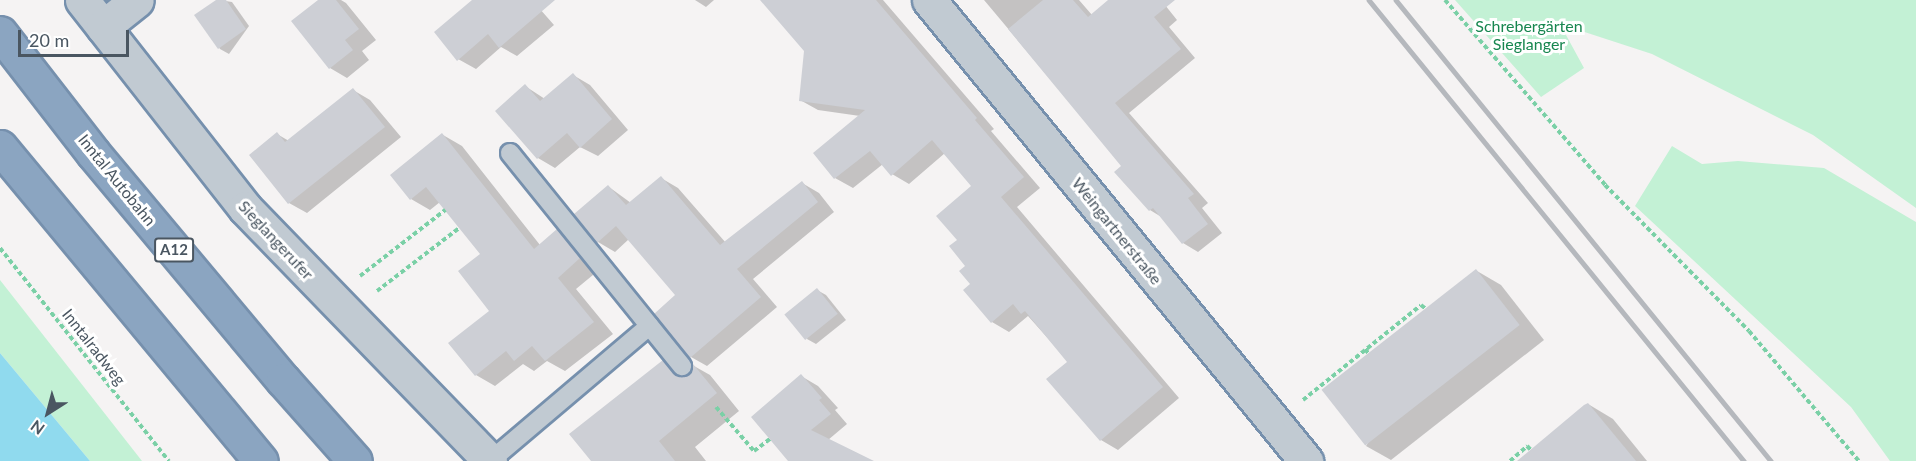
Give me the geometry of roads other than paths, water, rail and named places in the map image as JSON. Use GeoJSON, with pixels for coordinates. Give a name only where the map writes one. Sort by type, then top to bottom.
{"type":"FeatureCollection","features":[{"type":"Feature","properties":{"kind":"highway","name":"Inntal Autobahn"},"geometry":{"type":"LineString","coordinates":[[0,33],[93,153],[283,380],[355,461]]}},
{"type":"Feature","properties":{"kind":"highway"},"geometry":{"type":"LineString","coordinates":[[0,147],[261,461]]}},
{"type":"Feature","properties":{"kind":"street","name":"Sieglangerufer"},"geometry":{"type":"LineString","coordinates":[[82,0],[245,208],[490,461]]}},
{"type":"Feature","properties":{"kind":"street"},"geometry":{"type":"LineString","coordinates":[[103,27],[137,0]]}},
{"type":"Feature","properties":{"kind":"street","name":"Weingartnerstraße"},"geometry":{"type":"LineString","coordinates":[[929,0],[1306,461]]}},
{"type":"Feature","properties":{"kind":"lane"},"geometry":{"type":"LineString","coordinates":[[510,153],[682,366]]}},
{"type":"Feature","properties":{"kind":"lane"},"geometry":{"type":"LineString","coordinates":[[490,461],[649,326]]}},
{"type":"Feature","properties":{"kind":"water"},"geometry":{"type":"Polygon","coordinates":[[[0,353],[90,461],[0,461],[0,353]]]}},
{"type":"Feature","properties":{"kind":"railway"},"geometry":{"type":"LineString","coordinates":[[1369,0],[1744,461]]}},
{"type":"Feature","properties":{"kind":"railway"},"geometry":{"type":"LineString","coordinates":[[1396,0],[1771,461]]}},
{"type":"Feature","properties":{"kind":"park label","name":"Schrebergärten Sieglanger"},"geometry":{"type":"Point","coordinates":[1529,35]}}]}
